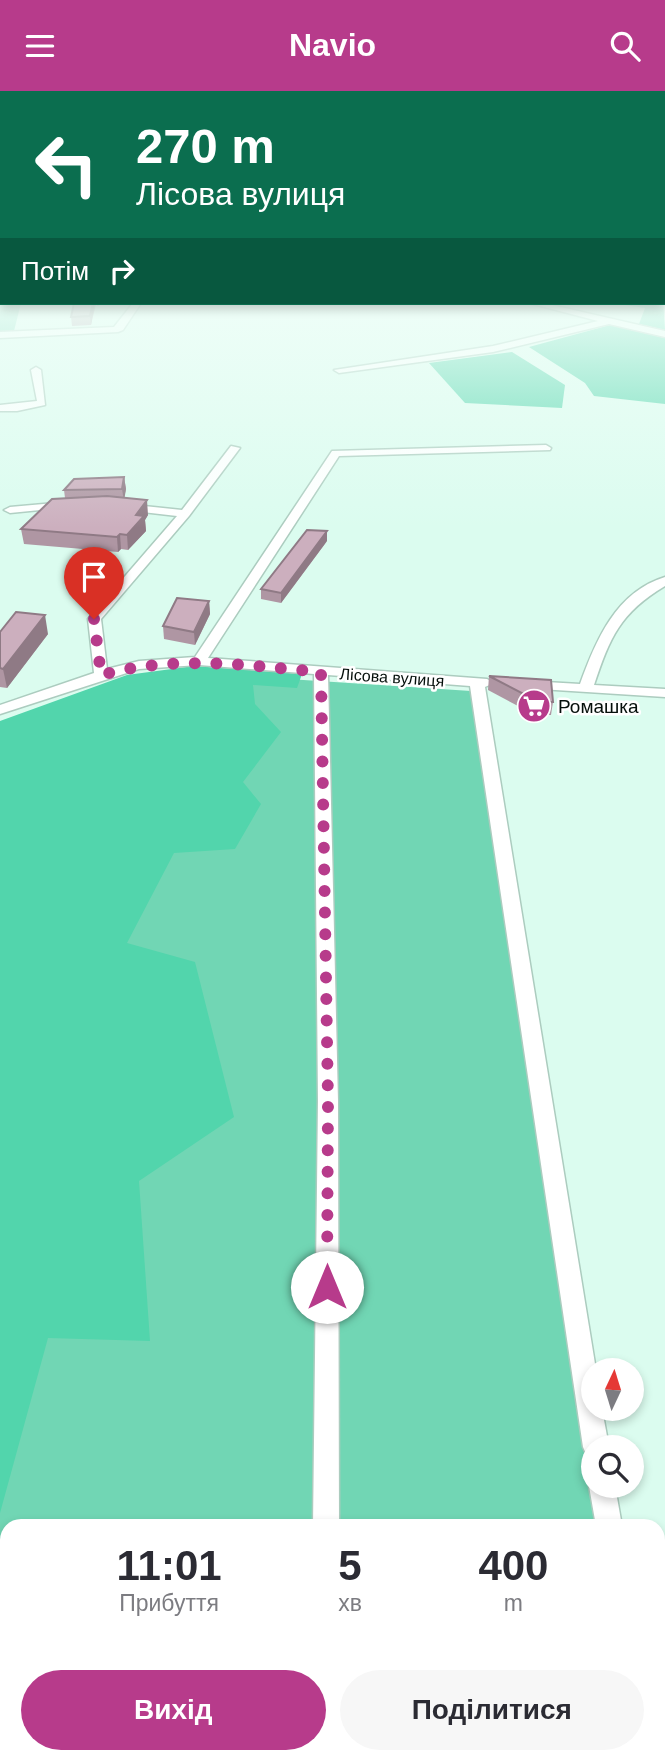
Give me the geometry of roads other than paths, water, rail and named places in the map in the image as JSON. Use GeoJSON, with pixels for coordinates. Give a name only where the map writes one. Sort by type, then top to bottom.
{"type":"FeatureCollection","features":[{"type":"Feature","properties":{"kind":"street"},"geometry":{"type":"LineString","coordinates":[[0,408],[42,403],[36,371]]}},
{"type":"Feature","properties":{"kind":"street"},"geometry":{"type":"LineString","coordinates":[[101,675],[94,619],[185,514],[235,448]]}},
{"type":"Feature","properties":{"kind":"street"},"geometry":{"type":"LineString","coordinates":[[199,661],[338,450],[545,449]]}},
{"type":"Feature","properties":{"kind":"street"},"geometry":{"type":"LineString","coordinates":[[10,510],[78,505]]}},
{"type":"Feature","properties":{"kind":"street"},"geometry":{"type":"LineString","coordinates":[[109,505],[185,514]]}},
{"type":"Feature","properties":{"kind":"street"},"geometry":{"type":"LineString","coordinates":[[586,687],[606,630],[615,617],[646,591],[665,581]]}},
{"type":"Feature","properties":{"kind":"street","name":"Лісова вулиця"},"geometry":{"type":"LineString","coordinates":[[0,710],[101,675],[139,665],[199,661],[478,683],[665,693]]}},
{"type":"Feature","properties":{"kind":"street"},"geometry":{"type":"LineString","coordinates":[[321,672],[328,1101],[326,1519]]}},
{"type":"Feature","properties":{"kind":"street"},"geometry":{"type":"LineString","coordinates":[[478,683],[594,1435]]}},
{"type":"Feature","properties":{"kind":"street"},"geometry":{"type":"LineString","coordinates":[[605,1498],[608,1519]]}},
{"type":"Feature","properties":{"kind":"place","name":"Ромашка"},"geometry":{"type":"Point","coordinates":[534,706]}}]}
